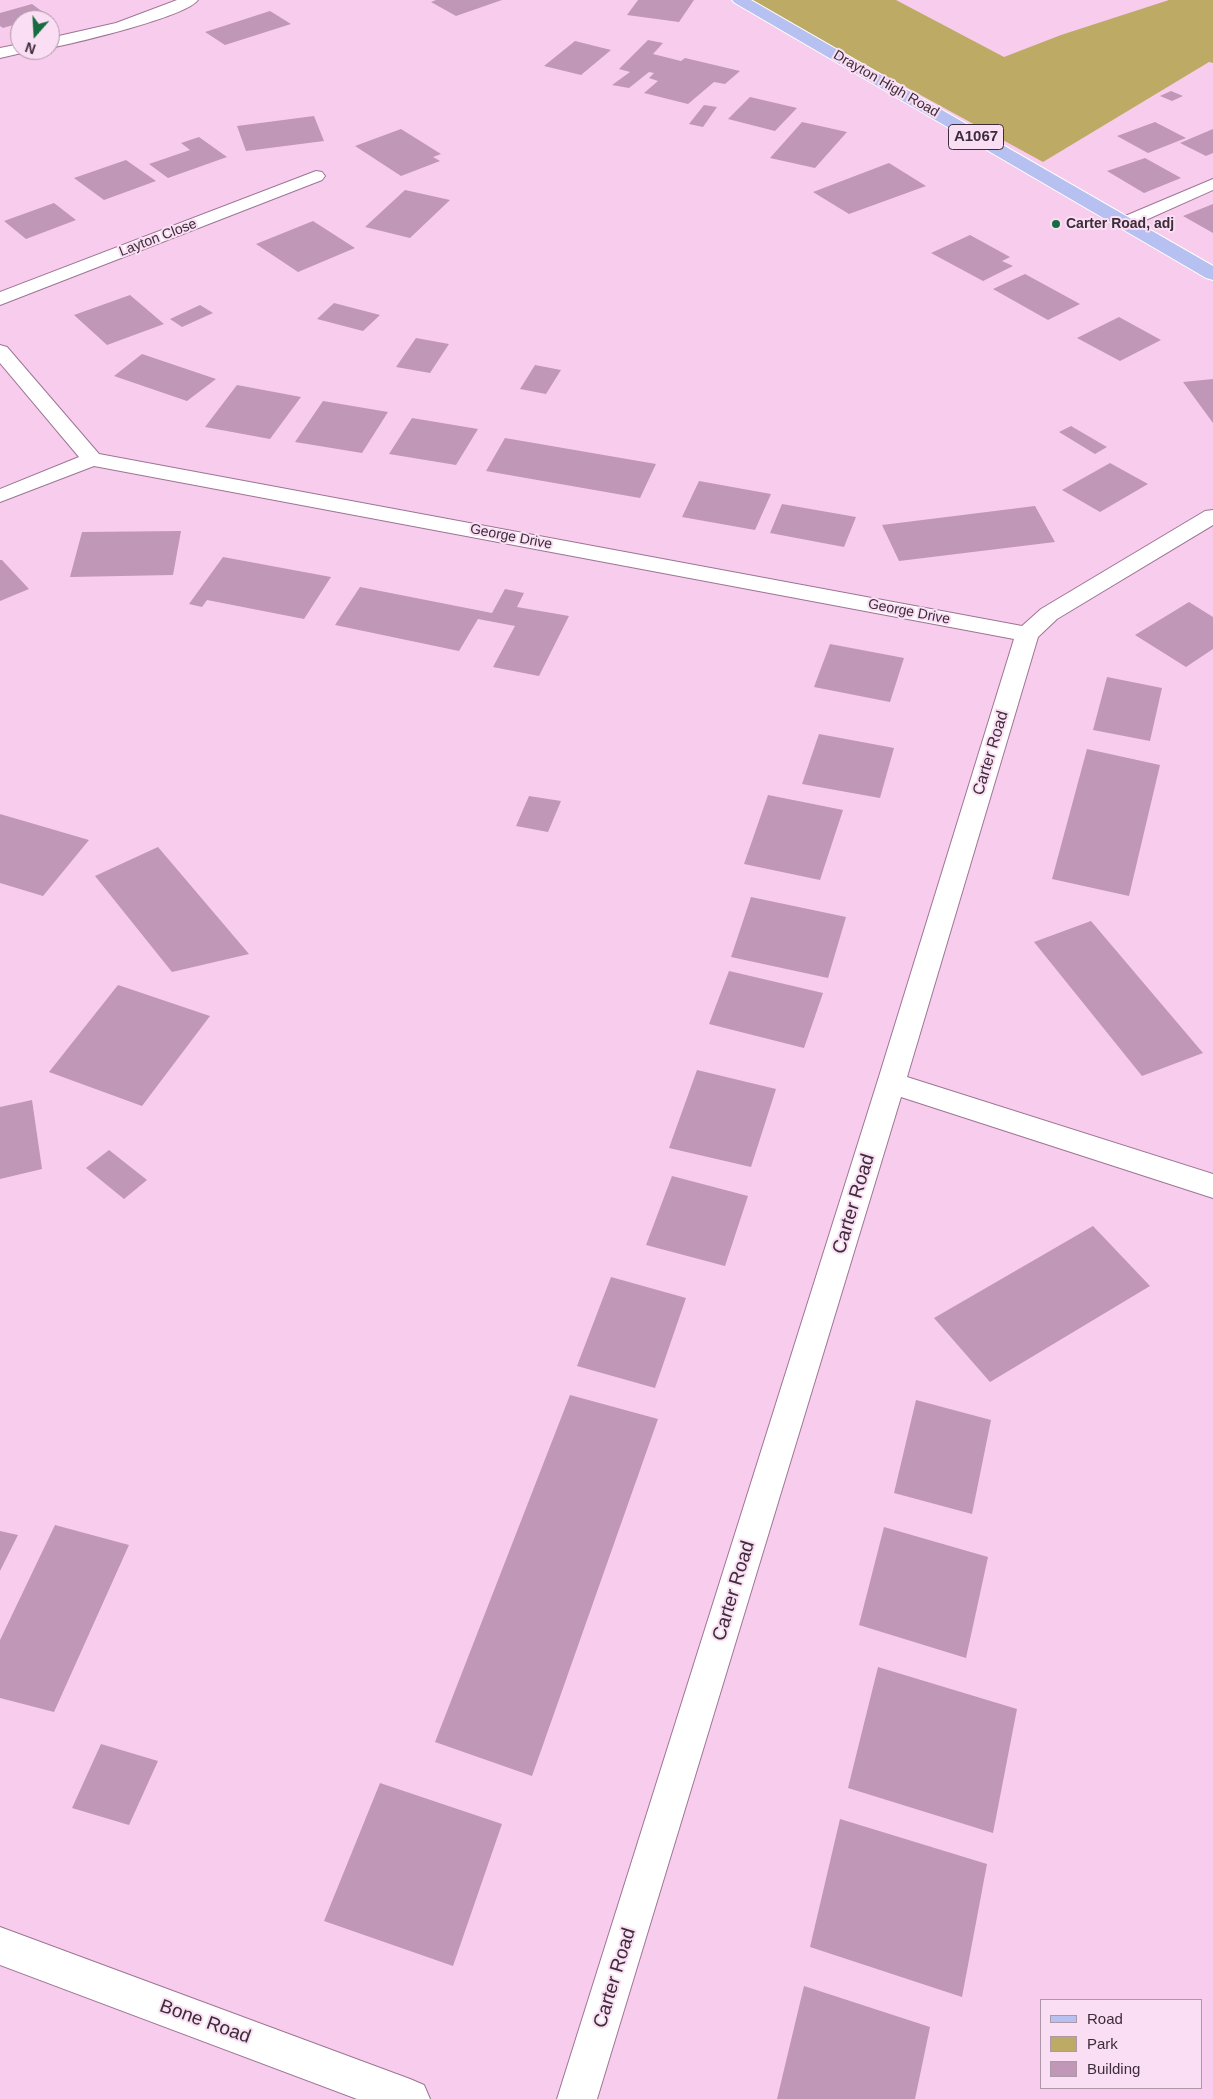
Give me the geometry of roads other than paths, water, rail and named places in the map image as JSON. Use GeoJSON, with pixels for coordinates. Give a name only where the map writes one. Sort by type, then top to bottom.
{"type":"FeatureCollection","features":[{"type":"Feature","properties":{"kind":"main road","name":"Drayton High Road"},"geometry":{"type":"LineString","coordinates":[[740,0],[1213,274]]}},
{"type":"Feature","properties":{"kind":"street"},"geometry":{"type":"LineString","coordinates":[[60,42],[151,18],[190,0]]}},
{"type":"Feature","properties":{"kind":"street","name":"Layton Close"},"geometry":{"type":"LineString","coordinates":[[0,299],[316,176]]}},
{"type":"Feature","properties":{"kind":"street"},"geometry":{"type":"LineString","coordinates":[[1124,223],[1213,184]]}},
{"type":"Feature","properties":{"kind":"street"},"geometry":{"type":"LineString","coordinates":[[0,351],[92,459],[0,496]]}},
{"type":"Feature","properties":{"kind":"street","name":"George Drive"},"geometry":{"type":"LineString","coordinates":[[92,459],[1027,634]]}},
{"type":"Feature","properties":{"kind":"street"},"geometry":{"type":"LineString","coordinates":[[1027,634],[1049,614],[1213,516]]}},
{"type":"Feature","properties":{"kind":"street","name":"Carter Road"},"geometry":{"type":"LineString","coordinates":[[577,2099],[891,1083],[1027,634]]}},
{"type":"Feature","properties":{"kind":"street"},"geometry":{"type":"LineString","coordinates":[[891,1083],[1213,1186]]}},
{"type":"Feature","properties":{"kind":"street","name":"Bone Road"},"geometry":{"type":"LineString","coordinates":[[0,1946],[410,2099]]}},
{"type":"Feature","properties":{"kind":"place","name":"Carter Road, adj"},"geometry":{"type":"Point","coordinates":[1056,224]}}]}
